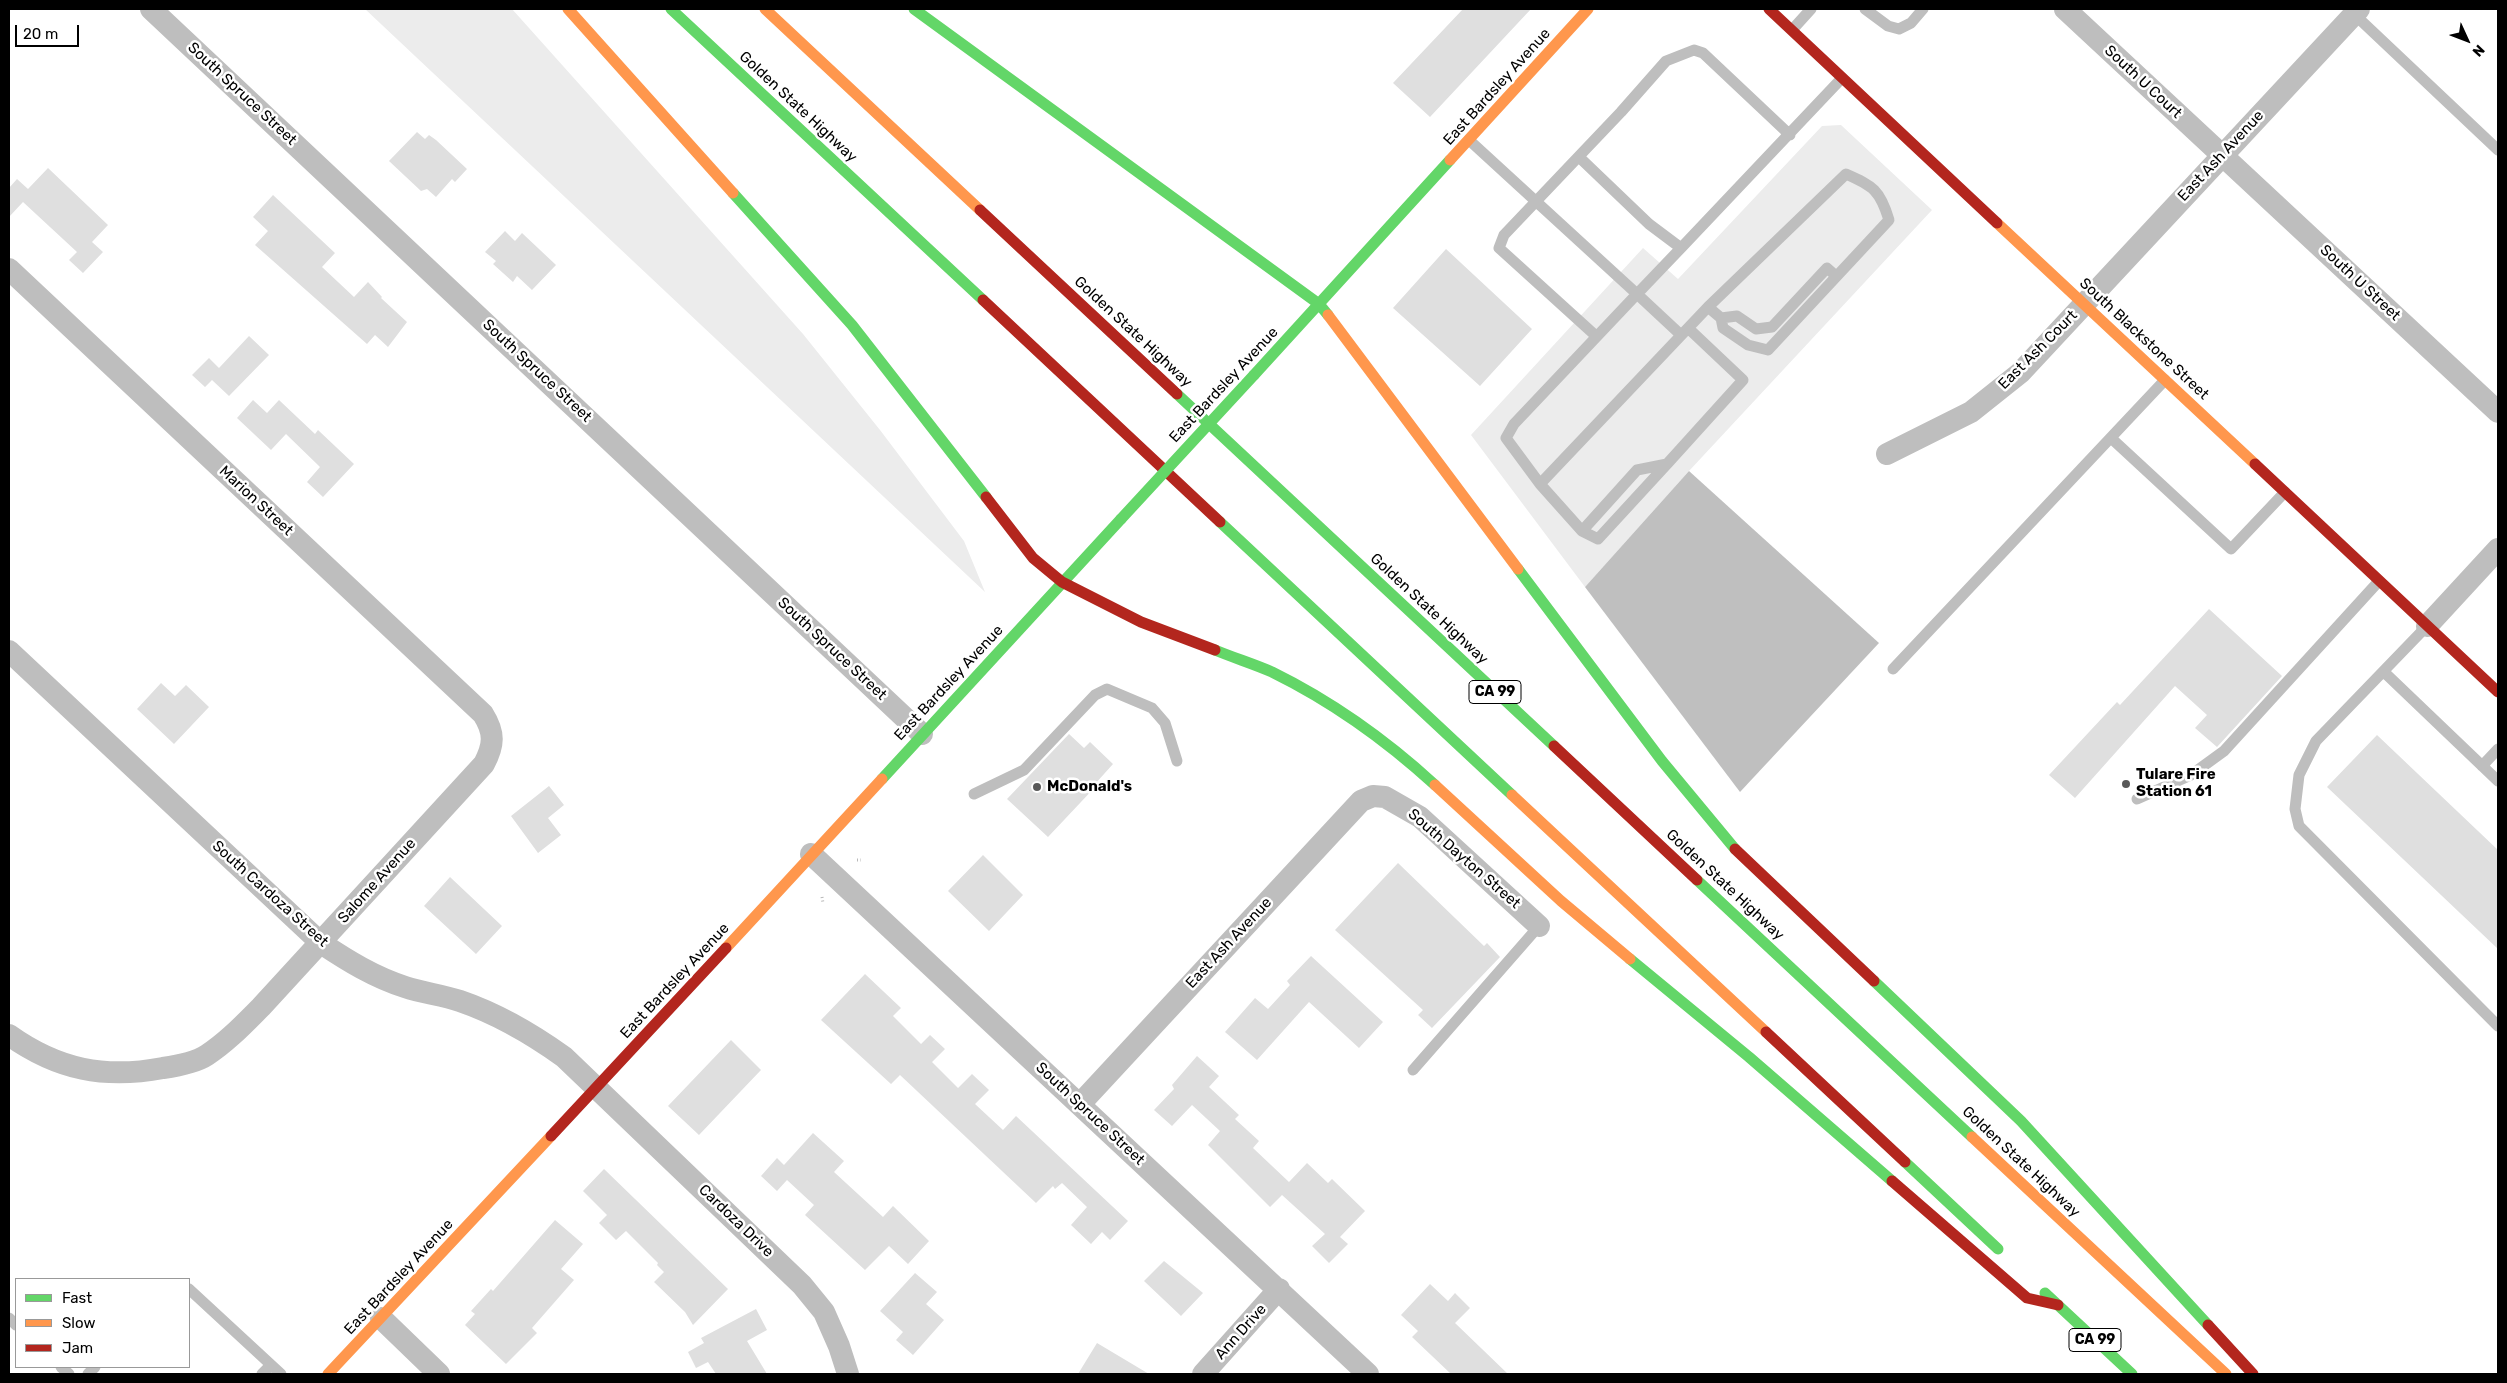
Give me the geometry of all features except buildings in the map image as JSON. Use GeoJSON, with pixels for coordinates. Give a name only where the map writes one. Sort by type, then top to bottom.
{"type":"FeatureCollection","features":[{"type":"Feature","properties":{"kind":"main road"},"geometry":{"type":"LineString","coordinates":[[568,9],[852,325],[1029,554],[1062,582],[1141,622],[1271,672],[1317,697],[1381,740],[1429,778],[1561,901],[1749,1057],[2027,1298],[2058,1305]]}},
{"type":"Feature","properties":{"kind":"main road","name":"Golden State Highway"},"geometry":{"type":"LineString","coordinates":[[671,9],[2007,1257]]}},
{"type":"Feature","properties":{"kind":"main road","name":"Golden State Highway"},"geometry":{"type":"LineString","coordinates":[[765,9],[2226,1374]]}},
{"type":"Feature","properties":{"kind":"main road"},"geometry":{"type":"LineString","coordinates":[[914,9],[1319,304],[1662,761],[1722,834],[2021,1121],[2253,1374]]}},
{"type":"Feature","properties":{"kind":"main road","name":"East Bardsley Avenue"},"geometry":{"type":"LineString","coordinates":[[328,1374],[596,1088],[1254,375],[1588,9]]}},
{"type":"Feature","properties":{"kind":"main road","name":"South Blackstone Street"},"geometry":{"type":"LineString","coordinates":[[1769,9],[2498,692]]}},
{"type":"Feature","properties":{"kind":"main road","name":"CA 99"},"geometry":{"type":"LineString","coordinates":[[2036,1285],[2132,1374]]}},
{"type":"Feature","properties":{"kind":"street","name":"South Spruce Street"},"geometry":{"type":"LineString","coordinates":[[151,9],[922,734]]}},
{"type":"Feature","properties":{"kind":"street","name":"South U Court"},"geometry":{"type":"LineString","coordinates":[[2065,9],[2222,154]]}},
{"type":"Feature","properties":{"kind":"street","name":"East Ash Avenue"},"geometry":{"type":"LineString","coordinates":[[2084,304],[2356,11]]}},
{"type":"Feature","properties":{"kind":"street","name":"South U Street"},"geometry":{"type":"LineString","coordinates":[[2222,154],[2498,412]]}},
{"type":"Feature","properties":{"kind":"street","name":"Marion Street"},"geometry":{"type":"LineString","coordinates":[[9,269],[484,714],[491,725],[494,739]]}},
{"type":"Feature","properties":{"kind":"street","name":"East Ash Court"},"geometry":{"type":"LineString","coordinates":[[1887,454],[1971,412],[2020,373],[2084,304]]}},
{"type":"Feature","properties":{"kind":"street"},"geometry":{"type":"LineString","coordinates":[[2428,626],[2498,548]]}},
{"type":"Feature","properties":{"kind":"street","name":"South Cardoza Street"},"geometry":{"type":"LineString","coordinates":[[9,651],[321,942],[359,968],[405,988],[460,1001],[532,1034],[564,1057],[596,1088]]}},
{"type":"Feature","properties":{"kind":"street","name":"Salome Avenue"},"geometry":{"type":"LineString","coordinates":[[9,1035],[62,1065],[101,1073],[134,1074],[177,1066],[206,1056],[233,1034],[321,942],[484,764],[491,752],[494,739]]}},
{"type":"Feature","properties":{"kind":"street","name":"East Ash Avenue"},"geometry":{"type":"LineString","coordinates":[[1080,1104],[1361,801],[1373,796],[1385,797]]}},
{"type":"Feature","properties":{"kind":"street","name":"South Dayton Street"},"geometry":{"type":"LineString","coordinates":[[1385,797],[1420,817],[1539,926]]}},
{"type":"Feature","properties":{"kind":"street","name":"South Spruce Street"},"geometry":{"type":"LineString","coordinates":[[811,854],[1368,1374]]}},
{"type":"Feature","properties":{"kind":"street","name":"Cardoza Drive"},"geometry":{"type":"LineString","coordinates":[[596,1088],[802,1285],[824,1312],[839,1346],[848,1374]]}},
{"type":"Feature","properties":{"kind":"street","name":"Ann Drive"},"geometry":{"type":"LineString","coordinates":[[1203,1374],[1279,1289]]}},
{"type":"Feature","properties":{"kind":"street"},"geometry":{"type":"LineString","coordinates":[[381,1318],[439,1374]]}},
{"type":"Feature","properties":{"kind":"lane"},"geometry":{"type":"LineString","coordinates":[[1792,30],[1811,9]]}},
{"type":"Feature","properties":{"kind":"lane"},"geometry":{"type":"LineString","coordinates":[[1865,9],[1888,26],[1899,29],[1910,23],[1923,9]]}},
{"type":"Feature","properties":{"kind":"lane"},"geometry":{"type":"LineString","coordinates":[[2356,11],[2498,150]]}},
{"type":"Feature","properties":{"kind":"lane"},"geometry":{"type":"LineString","coordinates":[[1596,336],[1499,248],[1504,236],[1579,157],[1666,60],[1694,50],[1703,53],[1790,135]]}},
{"type":"Feature","properties":{"kind":"lane"},"geometry":{"type":"LineString","coordinates":[[1469,140],[1637,294],[1743,380],[1598,539],[1582,530],[1540,484],[1506,438],[1514,424],[1596,336],[1637,294],[1790,135],[1842,78]]}},
{"type":"Feature","properties":{"kind":"lane"},"geometry":{"type":"LineString","coordinates":[[1579,157],[1649,224],[1681,248]]}},
{"type":"Feature","properties":{"kind":"lane"},"geometry":{"type":"LineString","coordinates":[[1540,484],[1708,307],[1846,174],[1868,184],[1883,200],[1889,220],[1768,350],[1748,345],[1723,328],[1721,318],[1708,307]]}},
{"type":"Feature","properties":{"kind":"lane"},"geometry":{"type":"LineString","coordinates":[[1721,318],[1737,316],[1756,329],[1772,327],[1827,268],[1836,276]]}},
{"type":"Feature","properties":{"kind":"lane"},"geometry":{"type":"LineString","coordinates":[[1893,669],[2165,380]]}},
{"type":"Feature","properties":{"kind":"lane"},"geometry":{"type":"LineString","coordinates":[[2111,438],[2231,548],[2285,492]]}},
{"type":"Feature","properties":{"kind":"lane"},"geometry":{"type":"LineString","coordinates":[[1582,530],[1637,470],[1667,464]]}},
{"type":"Feature","properties":{"kind":"lane"},"geometry":{"type":"LineString","coordinates":[[2137,799],[2191,775],[2224,751],[2379,581]]}},
{"type":"Feature","properties":{"kind":"lane"},"geometry":{"type":"LineString","coordinates":[[2428,626],[2316,741],[2299,775],[2295,809],[2299,826],[2498,1026]]}},
{"type":"Feature","properties":{"kind":"lane"},"geometry":{"type":"LineString","coordinates":[[2384,672],[2498,781]]}},
{"type":"Feature","properties":{"kind":"lane"},"geometry":{"type":"LineString","coordinates":[[974,794],[1024,770],[1095,695],[1106,689],[1152,708],[1164,724],[1177,760]]}},
{"type":"Feature","properties":{"kind":"lane"},"geometry":{"type":"LineString","coordinates":[[2482,766],[2498,749]]}},
{"type":"Feature","properties":{"kind":"lane"},"geometry":{"type":"LineString","coordinates":[[1413,1070],[1539,926]]}},
{"type":"Feature","properties":{"kind":"lane"},"geometry":{"type":"LineString","coordinates":[[190,1290],[281,1374]]}},
{"type":"Feature","properties":{"kind":"lane"},"geometry":{"type":"LineString","coordinates":[[262,1374],[271,1365]]}},
{"type":"Feature","properties":{"kind":"path"},"geometry":{"type":"LineString","coordinates":[[822,897],[823,903]]}},
{"type":"Feature","properties":{"kind":"shaded area"},"geometry":{"type":"Polygon","coordinates":[[[365,9],[512,9],[803,334],[880,430],[964,541],[985,592],[365,9]]]}},
{"type":"Feature","properties":{"kind":"shaded area"},"geometry":{"type":"Polygon","coordinates":[[[1841,125],[1932,210],[1689,471],[1585,587],[1471,435],[1643,248],[1678,279],[1822,126],[1841,125]]]}},
{"type":"Feature","properties":{"kind":"shaded area"},"geometry":{"type":"Polygon","coordinates":[[[1689,471],[1879,643],[1740,792],[1585,587],[1689,471]]]}},
{"type":"Feature","properties":{"kind":"traffic: fast"},"geometry":{"type":"LineString","coordinates":[[671,9],[983,300]]}},
{"type":"Feature","properties":{"kind":"traffic: fast"},"geometry":{"type":"LineString","coordinates":[[914,9],[1319,304],[1328,315]]}},
{"type":"Feature","properties":{"kind":"traffic: fast"},"geometry":{"type":"LineString","coordinates":[[1254,375],[1450,160]]}},
{"type":"Feature","properties":{"kind":"traffic: fast"},"geometry":{"type":"LineString","coordinates":[[733,193],[852,325],[986,497]]}},
{"type":"Feature","properties":{"kind":"traffic: fast"},"geometry":{"type":"LineString","coordinates":[[1121,519],[1254,375]]}},
{"type":"Feature","properties":{"kind":"traffic: fast"},"geometry":{"type":"LineString","coordinates":[[1177,394],[1554,746]]}},
{"type":"Feature","properties":{"kind":"traffic: fast"},"geometry":{"type":"LineString","coordinates":[[882,779],[1121,519]]}},
{"type":"Feature","properties":{"kind":"traffic: fast"},"geometry":{"type":"LineString","coordinates":[[1220,522],[1512,795]]}},
{"type":"Feature","properties":{"kind":"traffic: fast"},"geometry":{"type":"LineString","coordinates":[[1518,569],[1662,761],[1735,849]]}},
{"type":"Feature","properties":{"kind":"traffic: fast"},"geometry":{"type":"LineString","coordinates":[[1215,650],[1272,672],[1316,696],[1358,723],[1398,753],[1435,785]]}},
{"type":"Feature","properties":{"kind":"traffic: fast"},"geometry":{"type":"LineString","coordinates":[[1697,880],[1972,1137]]}},
{"type":"Feature","properties":{"kind":"traffic: fast"},"geometry":{"type":"LineString","coordinates":[[1630,959],[1749,1057],[1892,1181]]}},
{"type":"Feature","properties":{"kind":"traffic: fast"},"geometry":{"type":"LineString","coordinates":[[1874,981],[2021,1121],[2208,1325]]}},
{"type":"Feature","properties":{"kind":"traffic: fast"},"geometry":{"type":"LineString","coordinates":[[1905,1162],[1998,1249]]}},
{"type":"Feature","properties":{"kind":"traffic: fast"},"geometry":{"type":"LineString","coordinates":[[2045,1293],[2132,1374]]}},
{"type":"Feature","properties":{"kind":"traffic: slow"},"geometry":{"type":"LineString","coordinates":[[568,9],[733,193]]}},
{"type":"Feature","properties":{"kind":"traffic: slow"},"geometry":{"type":"LineString","coordinates":[[765,9],[980,210]]}},
{"type":"Feature","properties":{"kind":"traffic: slow"},"geometry":{"type":"LineString","coordinates":[[1450,160],[1588,9]]}},
{"type":"Feature","properties":{"kind":"traffic: slow"},"geometry":{"type":"LineString","coordinates":[[1997,223],[2255,464]]}},
{"type":"Feature","properties":{"kind":"traffic: slow"},"geometry":{"type":"LineString","coordinates":[[1328,315],[1518,569]]}},
{"type":"Feature","properties":{"kind":"traffic: slow"},"geometry":{"type":"LineString","coordinates":[[726,948],[882,779]]}},
{"type":"Feature","properties":{"kind":"traffic: slow"},"geometry":{"type":"LineString","coordinates":[[1435,785],[1561,901],[1630,959]]}},
{"type":"Feature","properties":{"kind":"traffic: slow"},"geometry":{"type":"LineString","coordinates":[[1512,795],[1766,1032]]}},
{"type":"Feature","properties":{"kind":"traffic: slow"},"geometry":{"type":"LineString","coordinates":[[328,1374],[551,1136]]}},
{"type":"Feature","properties":{"kind":"traffic: slow"},"geometry":{"type":"LineString","coordinates":[[1972,1137],[2226,1374]]}},
{"type":"Feature","properties":{"kind":"traffic: jam"},"geometry":{"type":"LineString","coordinates":[[1769,9],[1997,223]]}},
{"type":"Feature","properties":{"kind":"traffic: jam"},"geometry":{"type":"LineString","coordinates":[[980,210],[1177,394]]}},
{"type":"Feature","properties":{"kind":"traffic: jam"},"geometry":{"type":"LineString","coordinates":[[983,300],[1220,522]]}},
{"type":"Feature","properties":{"kind":"traffic: jam"},"geometry":{"type":"LineString","coordinates":[[2255,464],[2498,692]]}},
{"type":"Feature","properties":{"kind":"traffic: jam"},"geometry":{"type":"LineString","coordinates":[[986,497],[1033,558],[1062,582],[1141,622],[1215,650]]}},
{"type":"Feature","properties":{"kind":"traffic: jam"},"geometry":{"type":"LineString","coordinates":[[1554,746],[1697,880]]}},
{"type":"Feature","properties":{"kind":"traffic: jam"},"geometry":{"type":"LineString","coordinates":[[1735,849],[1874,981]]}},
{"type":"Feature","properties":{"kind":"traffic: jam"},"geometry":{"type":"LineString","coordinates":[[551,1136],[726,948]]}},
{"type":"Feature","properties":{"kind":"traffic: jam"},"geometry":{"type":"LineString","coordinates":[[1766,1032],[1905,1162]]}},
{"type":"Feature","properties":{"kind":"traffic: jam"},"geometry":{"type":"LineString","coordinates":[[1892,1181],[2027,1298],[2058,1305]]}},
{"type":"Feature","properties":{"kind":"traffic: jam"},"geometry":{"type":"LineString","coordinates":[[2208,1325],[2253,1374]]}},
{"type":"Feature","properties":{"kind":"place","name":"Tulare Fire Station 61"},"geometry":{"type":"Point","coordinates":[2126,784]}},
{"type":"Feature","properties":{"kind":"place","name":"McDonald's"},"geometry":{"type":"Point","coordinates":[1037,787]}}]}
